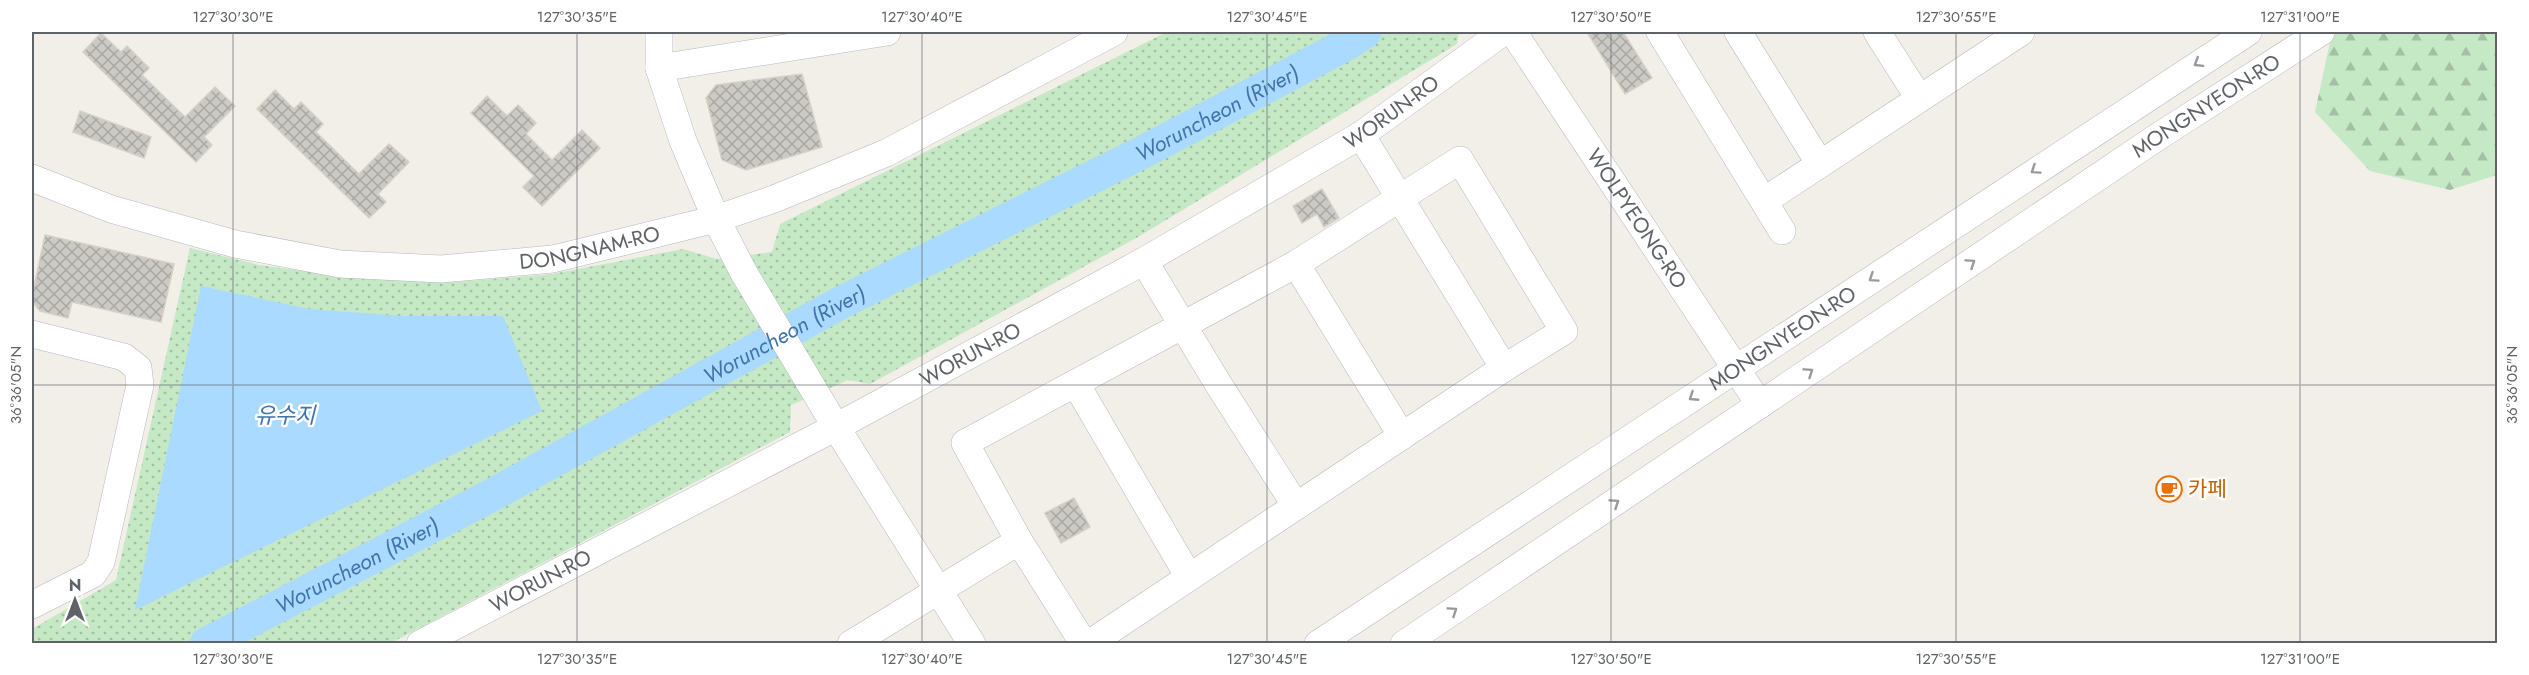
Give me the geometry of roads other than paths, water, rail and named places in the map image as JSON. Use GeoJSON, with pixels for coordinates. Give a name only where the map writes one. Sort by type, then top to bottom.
{"type":"FeatureCollection","features":[{"type":"Feature","properties":{"kind":"street"},"geometry":{"type":"LineString","coordinates":[[659,32],[659,68],[683,141],[716,219],[744,273],[836,427],[972,644]]}},
{"type":"Feature","properties":{"kind":"street"},"geometry":{"type":"LineString","coordinates":[[659,68],[818,37],[887,32]]}},
{"type":"Feature","properties":{"kind":"street","name":"DONGNAM-RO"},"geometry":{"type":"LineString","coordinates":[[32,178],[111,209],[235,244],[340,264],[441,269],[553,259],[716,219],[774,199],[886,153],[1114,32]]}},
{"type":"Feature","properties":{"kind":"street","name":"WORUN-RO"},"geometry":{"type":"LineString","coordinates":[[420,644],[836,427],[1144,261],[1360,135],[1503,32]]}},
{"type":"Feature","properties":{"kind":"street","name":"WOLPYEONG-RO"},"geometry":{"type":"LineString","coordinates":[[1513,32],[1760,405]]}},
{"type":"Feature","properties":{"kind":"street"},"geometry":{"type":"LineString","coordinates":[[1738,32],[1820,164]]}},
{"type":"Feature","properties":{"kind":"street"},"geometry":{"type":"LineString","coordinates":[[1877,32],[1919,98]]}},
{"type":"Feature","properties":{"kind":"street"},"geometry":{"type":"LineString","coordinates":[[1764,201],[2019,32]]}},
{"type":"Feature","properties":{"kind":"street","name":"MONGNYEON-RO"},"geometry":{"type":"LineString","coordinates":[[1318,644],[2248,32]]}},
{"type":"Feature","properties":{"kind":"street","name":"MONGNYEON-RO"},"geometry":{"type":"LineString","coordinates":[[1404,644],[2149,143],[2321,32]]}},
{"type":"Feature","properties":{"kind":"street"},"geometry":{"type":"LineString","coordinates":[[1664,33],[1782,231]]}},
{"type":"Feature","properties":{"kind":"street"},"geometry":{"type":"LineString","coordinates":[[1360,135],[1504,368]]}},
{"type":"Feature","properties":{"kind":"street"},"geometry":{"type":"LineString","coordinates":[[1084,644],[1019,541],[965,443],[1296,264],[1460,160],[1564,331],[1504,368],[1089,644]]}},
{"type":"Feature","properties":{"kind":"street"},"geometry":{"type":"LineString","coordinates":[[1144,261],[1296,506]]}},
{"type":"Feature","properties":{"kind":"street"},"geometry":{"type":"LineString","coordinates":[[1296,264],[1402,436]]}},
{"type":"Feature","properties":{"kind":"street"},"geometry":{"type":"LineString","coordinates":[[32,334],[124,357],[138,368],[140,385],[101,562],[93,574],[32,605]]}},
{"type":"Feature","properties":{"kind":"street"},"geometry":{"type":"LineString","coordinates":[[1076,384],[1189,577]]}},
{"type":"Feature","properties":{"kind":"street"},"geometry":{"type":"LineString","coordinates":[[851,644],[1019,541]]}},
{"type":"Feature","properties":{"kind":"water","name":"유수지"},"geometry":{"type":"Polygon","coordinates":[[[201,286],[309,309],[402,316],[503,316],[542,411],[135,610],[201,286]]]}},
{"type":"Feature","properties":{"kind":"waterway","name":"Woruncheon (River)"},"geometry":{"type":"LineString","coordinates":[[206,644],[494,494],[840,303],[1143,152],[1347,44],[1365,32]]}},
{"type":"Feature","properties":{"kind":"place","name":"카페"},"geometry":{"type":"Point","coordinates":[2169,489]}}]}
